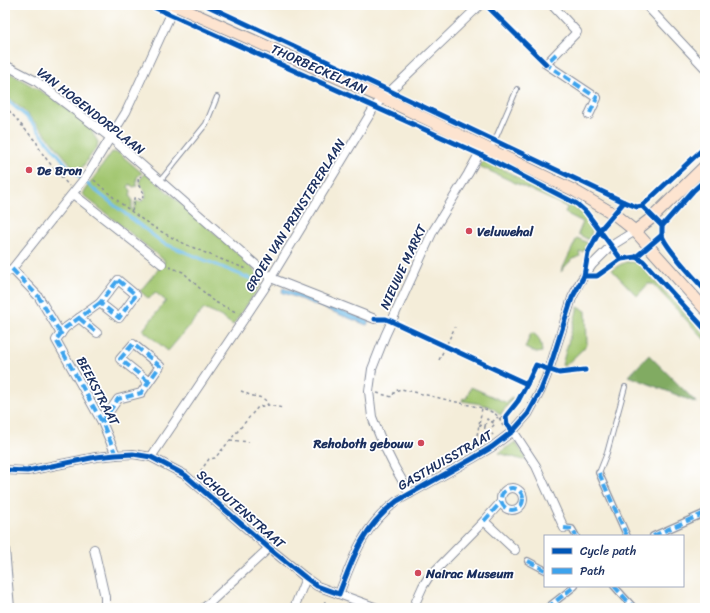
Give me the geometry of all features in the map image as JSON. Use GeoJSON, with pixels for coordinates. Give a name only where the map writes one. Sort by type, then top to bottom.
{"type":"FeatureCollection","features":[{"type":"Feature","properties":{"kind":"main road","name":"THORBECKELAAN"},"geometry":{"type":"LineString","coordinates":[[174,5],[382,98],[573,190],[614,214],[635,231],[705,309]]}},
{"type":"Feature","properties":{"kind":"main road","name":"GASTHUISSTRAAT"},"geometry":{"type":"LineString","coordinates":[[635,231],[653,217],[705,166]]}},
{"type":"Feature","properties":{"kind":"street"},"geometry":{"type":"LineString","coordinates":[[8,271],[74,193],[111,138],[126,112],[174,5]]}},
{"type":"Feature","properties":{"kind":"street","name":"GROEN VAN PRINSTERERLAAN"},"geometry":{"type":"LineString","coordinates":[[151,457],[271,278],[375,106],[480,5]]}},
{"type":"Feature","properties":{"kind":"street"},"geometry":{"type":"LineString","coordinates":[[552,5],[577,32],[546,64],[597,98],[589,115]]}},
{"type":"Feature","properties":{"kind":"street"},"geometry":{"type":"LineString","coordinates":[[646,5],[705,68]]}},
{"type":"Feature","properties":{"kind":"street","name":"VAN HOGENDORPLAAN"},"geometry":{"type":"LineString","coordinates":[[5,65],[36,81],[111,138],[271,278]]}},
{"type":"Feature","properties":{"kind":"street","name":"NIEUWE MARKT"},"geometry":{"type":"LineString","coordinates":[[410,494],[383,444],[372,417],[369,391],[372,369],[391,321],[433,231],[468,174],[487,148]]}},
{"type":"Feature","properties":{"kind":"street"},"geometry":{"type":"LineString","coordinates":[[74,193],[162,264]]}},
{"type":"Feature","properties":{"kind":"street","name":"GASTHUISSTRAAT"},"geometry":{"type":"LineString","coordinates":[[339,594],[357,549],[367,532],[387,508],[473,458],[500,436],[513,431],[528,414],[541,390],[549,370],[572,298],[580,282],[592,265],[611,246],[635,231]]}},
{"type":"Feature","properties":{"kind":"street","name":"BEEKSTRAAT"},"geometry":{"type":"LineString","coordinates":[[8,271],[38,296],[102,422],[116,455]]}},
{"type":"Feature","properties":{"kind":"street"},"geometry":{"type":"LineString","coordinates":[[271,278],[375,319]]}},
{"type":"Feature","properties":{"kind":"street"},"geometry":{"type":"LineString","coordinates":[[59,337],[65,328],[100,303],[118,280],[136,294],[119,318],[100,303]]}},
{"type":"Feature","properties":{"kind":"street"},"geometry":{"type":"LineString","coordinates":[[79,318],[97,333]]}},
{"type":"Feature","properties":{"kind":"street"},"geometry":{"type":"LineString","coordinates":[[102,422],[118,399],[141,393],[149,382],[160,366],[132,344],[120,359],[149,382]]}},
{"type":"Feature","properties":{"kind":"street"},"geometry":{"type":"LineString","coordinates":[[513,431],[536,466],[564,528],[572,529],[575,535]]}},
{"type":"Feature","properties":{"kind":"street","name":"SCHOUTENSTRAAT"},"geometry":{"type":"LineString","coordinates":[[5,470],[28,471],[116,455],[133,454],[151,457],[185,475],[269,548],[317,586],[377,608]]}},
{"type":"Feature","properties":{"kind":"street"},"geometry":{"type":"LineString","coordinates":[[599,473],[627,535]]}},
{"type":"Feature","properties":{"kind":"street"},"geometry":{"type":"LineString","coordinates":[[413,608],[428,578],[501,502]]}},
{"type":"Feature","properties":{"kind":"street"},"geometry":{"type":"LineString","coordinates":[[655,535],[705,513]]}},
{"type":"Feature","properties":{"kind":"street"},"geometry":{"type":"LineString","coordinates":[[484,521],[515,550]]}},
{"type":"Feature","properties":{"kind":"street"},"geometry":{"type":"LineString","coordinates":[[204,608],[269,548]]}},
{"type":"Feature","properties":{"kind":"street"},"geometry":{"type":"LineString","coordinates":[[5,549],[7,599],[10,608]]}},
{"type":"Feature","properties":{"kind":"street"},"geometry":{"type":"LineString","coordinates":[[94,549],[105,597],[105,608]]}},
{"type":"Feature","properties":{"kind":"street"},"geometry":{"type":"LineString","coordinates":[[528,561],[544,569]]}},
{"type":"Feature","properties":{"kind":"street"},"geometry":{"type":"LineString","coordinates":[[294,608],[306,578]]}},
{"type":"Feature","properties":{"kind":"street"},"geometry":{"type":"LineString","coordinates":[[547,608],[574,587]]}},
{"type":"Feature","properties":{"kind":"street"},"geometry":{"type":"LineString","coordinates":[[615,587],[634,608]]}},
{"type":"Feature","properties":{"kind":"lane"},"geometry":{"type":"LineString","coordinates":[[487,148],[517,89]]}},
{"type":"Feature","properties":{"kind":"lane"},"geometry":{"type":"LineString","coordinates":[[160,181],[206,124],[217,97]]}},
{"type":"Feature","properties":{"kind":"lane"},"geometry":{"type":"LineString","coordinates":[[599,473],[607,453],[625,387]]}},
{"type":"Feature","properties":{"kind":"path"},"geometry":{"type":"LineString","coordinates":[[5,106],[37,143],[38,147],[74,193]]}},
{"type":"Feature","properties":{"kind":"path"},"geometry":{"type":"LineString","coordinates":[[131,211],[134,206],[134,198],[142,200],[144,193],[139,186],[138,178],[147,169]]}},
{"type":"Feature","properties":{"kind":"path"},"geometry":{"type":"LineString","coordinates":[[88,174],[109,194],[131,211],[180,242],[250,270],[257,265]]}},
{"type":"Feature","properties":{"kind":"path"},"geometry":{"type":"LineString","coordinates":[[162,264],[183,272],[213,301],[246,317]]}},
{"type":"Feature","properties":{"kind":"path"},"geometry":{"type":"LineString","coordinates":[[439,360],[455,327]]}},
{"type":"Feature","properties":{"kind":"path"},"geometry":{"type":"LineString","coordinates":[[438,343],[452,350]]}},
{"type":"Feature","properties":{"kind":"path"},"geometry":{"type":"LineString","coordinates":[[369,391],[392,397],[395,391],[401,389],[482,408],[502,417],[513,431]]}},
{"type":"Feature","properties":{"kind":"path"},"geometry":{"type":"LineString","coordinates":[[241,391],[249,395],[262,398],[268,405]]}},
{"type":"Feature","properties":{"kind":"path"},"geometry":{"type":"LineString","coordinates":[[193,482],[209,459],[215,458],[258,407],[268,405],[283,408]]}},
{"type":"Feature","properties":{"kind":"path"},"geometry":{"type":"LineString","coordinates":[[473,458],[482,408]]}},
{"type":"Feature","properties":{"kind":"path"},"geometry":{"type":"LineString","coordinates":[[492,422],[510,411]]}},
{"type":"Feature","properties":{"kind":"path"},"geometry":{"type":"LineString","coordinates":[[489,430],[494,436],[500,436],[504,427],[502,417]]}},
{"type":"Feature","properties":{"kind":"path"},"geometry":{"type":"LineString","coordinates":[[487,419],[495,424],[484,434],[485,426],[487,419]]}},
{"type":"Feature","properties":{"kind":"path"},"geometry":{"type":"LineString","coordinates":[[479,425],[485,426]]}},
{"type":"Feature","properties":{"kind":"path"},"geometry":{"type":"LineString","coordinates":[[230,440],[250,442]]}},
{"type":"Feature","properties":{"kind":"path"},"geometry":{"type":"LineString","coordinates":[[324,604],[327,597]]}},
{"type":"Feature","properties":{"kind":"green space"},"geometry":{"type":"Polygon","coordinates":[[[5,70],[54,99],[94,130],[92,132],[98,142],[97,147],[78,173],[43,131],[22,109],[5,95],[5,70]]]}},
{"type":"Feature","properties":{"kind":"green space"},"geometry":{"type":"Polygon","coordinates":[[[112,152],[119,153],[142,173],[137,177],[137,186],[133,187],[130,184],[128,187],[131,190],[131,209],[133,210],[135,207],[135,202],[142,201],[146,197],[145,190],[141,186],[140,179],[146,173],[254,269],[260,286],[233,325],[220,316],[204,309],[168,351],[143,330],[166,301],[155,292],[149,299],[140,291],[165,261],[82,194],[112,152]]]}},
{"type":"Feature","properties":{"kind":"green space"},"geometry":{"type":"Polygon","coordinates":[[[484,161],[507,171],[531,186],[575,207],[586,218],[593,229],[589,240],[578,234],[583,222],[565,213],[567,207],[479,166],[484,161]]]}},
{"type":"Feature","properties":{"kind":"green space"},"geometry":{"type":"Polygon","coordinates":[[[577,238],[588,243],[584,251],[579,252],[580,256],[569,262],[561,272],[577,238]]]}},
{"type":"Feature","properties":{"kind":"green space"},"geometry":{"type":"Polygon","coordinates":[[[626,262],[634,262],[639,264],[705,335],[705,340],[653,284],[648,284],[637,296],[612,270],[626,262]]]}},
{"type":"Feature","properties":{"kind":"green space"},"geometry":{"type":"Polygon","coordinates":[[[578,307],[586,311],[587,345],[565,366],[562,365],[578,307]]]}},
{"type":"Feature","properties":{"kind":"green space"},"geometry":{"type":"Polygon","coordinates":[[[531,333],[538,338],[542,352],[537,353],[525,348],[531,333]]]}},
{"type":"Feature","properties":{"kind":"green space"},"geometry":{"type":"Polygon","coordinates":[[[649,355],[697,403],[629,376],[649,355]]]}},
{"type":"Feature","properties":{"kind":"green space"},"geometry":{"type":"Polygon","coordinates":[[[471,387],[507,403],[511,397],[513,398],[500,415],[493,408],[488,406],[462,401],[463,398],[466,399],[471,387]]]}},
{"type":"Feature","properties":{"kind":"green space"},"geometry":{"type":"Polygon","coordinates":[[[515,442],[527,459],[523,460],[499,453],[515,442]]]}},
{"type":"Feature","properties":{"kind":"water"},"geometry":{"type":"Polygon","coordinates":[[[283,288],[369,321],[367,325],[282,292],[283,288]]]}},
{"type":"Feature","properties":{"kind":"waterway"},"geometry":{"type":"LineString","coordinates":[[5,98],[28,118],[71,170],[163,243],[251,279]]}},
{"type":"Feature","properties":{"kind":"marked path"},"geometry":{"type":"LineString","coordinates":[[556,54],[546,64],[597,98],[589,115]]}},
{"type":"Feature","properties":{"kind":"marked path"},"geometry":{"type":"LineString","coordinates":[[12,269],[38,296],[61,334]]}},
{"type":"Feature","properties":{"kind":"marked path"},"geometry":{"type":"LineString","coordinates":[[118,280],[136,295],[119,318],[100,303],[118,280]]}},
{"type":"Feature","properties":{"kind":"marked path"},"geometry":{"type":"LineString","coordinates":[[100,303],[65,328],[56,340],[102,422],[116,455]]}},
{"type":"Feature","properties":{"kind":"marked path"},"geometry":{"type":"LineString","coordinates":[[79,318],[97,333]]}},
{"type":"Feature","properties":{"kind":"marked path"},"geometry":{"type":"LineString","coordinates":[[102,422],[118,399],[141,393],[160,366],[133,344],[120,359],[149,382]]}},
{"type":"Feature","properties":{"kind":"marked path"},"geometry":{"type":"LineString","coordinates":[[599,473],[627,535]]}},
{"type":"Feature","properties":{"kind":"marked path"},"geometry":{"type":"LineString","coordinates":[[512,488],[520,491],[523,499],[520,507],[512,510],[504,507],[501,499],[504,491],[512,488]]}},
{"type":"Feature","properties":{"kind":"marked path"},"geometry":{"type":"LineString","coordinates":[[484,521],[501,502]]}},
{"type":"Feature","properties":{"kind":"marked path"},"geometry":{"type":"LineString","coordinates":[[655,535],[705,513]]}},
{"type":"Feature","properties":{"kind":"marked path"},"geometry":{"type":"LineString","coordinates":[[564,528],[572,529],[575,535]]}},
{"type":"Feature","properties":{"kind":"marked path"},"geometry":{"type":"LineString","coordinates":[[528,561],[544,569]]}},
{"type":"Feature","properties":{"kind":"marked path"},"geometry":{"type":"LineString","coordinates":[[547,608],[574,587]]}},
{"type":"Feature","properties":{"kind":"marked path"},"geometry":{"type":"LineString","coordinates":[[615,587],[634,608]]}},
{"type":"Feature","properties":{"kind":"cycle path"},"geometry":{"type":"LineString","coordinates":[[149,5],[479,154],[577,204],[586,212],[621,259]]}},
{"type":"Feature","properties":{"kind":"cycle path"},"geometry":{"type":"LineString","coordinates":[[206,5],[624,202]]}},
{"type":"Feature","properties":{"kind":"cycle path"},"geometry":{"type":"LineString","coordinates":[[486,5],[546,64]]}},
{"type":"Feature","properties":{"kind":"cycle path"},"geometry":{"type":"LineString","coordinates":[[642,206],[705,147]]}},
{"type":"Feature","properties":{"kind":"cycle path"},"geometry":{"type":"LineString","coordinates":[[662,226],[693,191],[705,180]]}},
{"type":"Feature","properties":{"kind":"cycle path"},"geometry":{"type":"LineString","coordinates":[[5,470],[27,471],[96,457],[116,455],[133,454],[151,457],[185,475],[306,578],[317,586],[339,594],[361,543],[385,511],[397,501],[492,447],[513,431],[528,414],[541,390],[549,370],[572,298],[584,276],[588,253],[600,230],[624,202],[637,207],[642,206]]}},
{"type":"Feature","properties":{"kind":"cycle path"},"geometry":{"type":"LineString","coordinates":[[642,206],[662,226],[662,235],[668,247],[705,290]]}},
{"type":"Feature","properties":{"kind":"cycle path"},"geometry":{"type":"LineString","coordinates":[[584,276],[597,276],[621,259],[636,257],[662,235]]}},
{"type":"Feature","properties":{"kind":"cycle path"},"geometry":{"type":"LineString","coordinates":[[636,257],[643,261],[705,329]]}},
{"type":"Feature","properties":{"kind":"cycle path"},"geometry":{"type":"LineString","coordinates":[[375,319],[386,319],[391,321],[527,384]]}},
{"type":"Feature","properties":{"kind":"cycle path"},"geometry":{"type":"LineString","coordinates":[[513,431],[507,424],[506,416],[518,401],[536,365],[559,373],[585,370]]}},
{"type":"Feature","properties":{"kind":"place","name":"De Bron"},"geometry":{"type":"Point","coordinates":[29,170]}},
{"type":"Feature","properties":{"kind":"place","name":"Veluwehal"},"geometry":{"type":"Point","coordinates":[469,231]}},
{"type":"Feature","properties":{"kind":"place","name":"Rehoboth gebouw"},"geometry":{"type":"Point","coordinates":[421,443]}},
{"type":"Feature","properties":{"kind":"place","name":"Nairac Museum"},"geometry":{"type":"Point","coordinates":[418,573]}}]}
